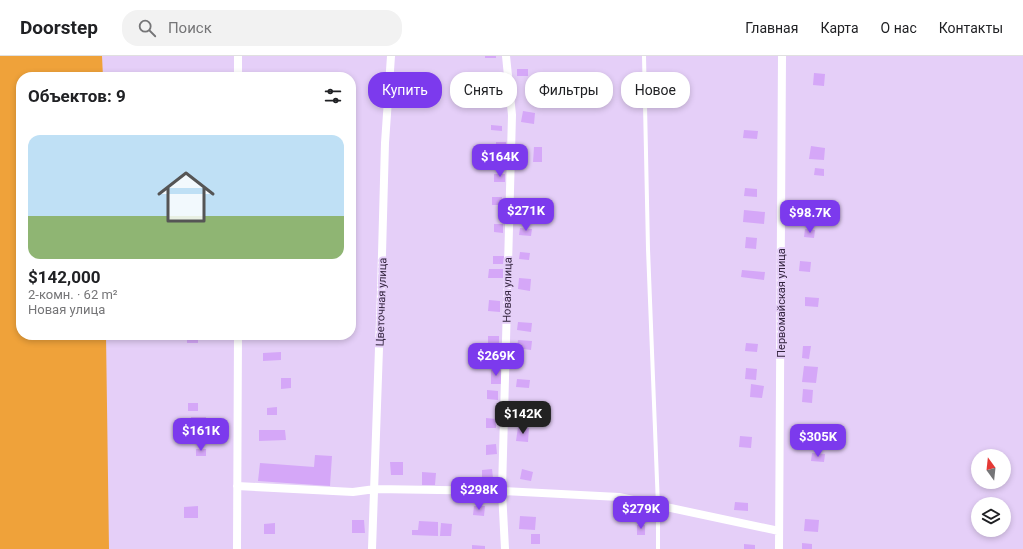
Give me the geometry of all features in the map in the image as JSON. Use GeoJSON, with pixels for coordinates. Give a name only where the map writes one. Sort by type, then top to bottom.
{"type":"FeatureCollection","features":[{"type":"Feature","properties":{"kind":"street"},"geometry":{"type":"LineString","coordinates":[[238,56],[238,72]]}},
{"type":"Feature","properties":{"kind":"street","name":"Цветочная улица"},"geometry":{"type":"LineString","coordinates":[[372,549],[385,143],[391,56]]}},
{"type":"Feature","properties":{"kind":"street","name":"Новая улица"},"geometry":{"type":"LineString","coordinates":[[505,549],[502,491],[512,115],[506,56]]}},
{"type":"Feature","properties":{"kind":"street","name":"Первомайская улица"},"geometry":{"type":"LineString","coordinates":[[779,549],[782,56]]}},
{"type":"Feature","properties":{"kind":"street"},"geometry":{"type":"LineString","coordinates":[[237,549],[238,340]]}},
{"type":"Feature","properties":{"kind":"street"},"geometry":{"type":"LineString","coordinates":[[237,486],[353,492],[375,489],[502,491],[619,497],[779,531]]}},
{"type":"Feature","properties":{"kind":"lane"},"geometry":{"type":"LineString","coordinates":[[644,56],[648,249],[658,506],[658,549]]}},
{"type":"Feature","properties":{"kind":"shaded area"},"geometry":{"type":"Polygon","coordinates":[[[0,56],[102,56],[103,72],[16,72],[16,340],[106,340],[109,549],[0,549],[0,56]]]}},
{"type":"Feature","properties":{"kind":"building"},"geometry":{"type":"Polygon","coordinates":[[[485,56],[496,56],[496,58],[485,58],[485,56]]]}},
{"type":"Feature","properties":{"kind":"building"},"geometry":{"type":"Polygon","coordinates":[[[517,69],[528,69],[528,72],[525,72],[525,76],[517,76],[517,69]]]}},
{"type":"Feature","properties":{"kind":"building"},"geometry":{"type":"Polygon","coordinates":[[[814,73],[825,74],[824,86],[813,85],[814,73]]]}},
{"type":"Feature","properties":{"kind":"building"},"geometry":{"type":"Polygon","coordinates":[[[523,111],[535,113],[534,124],[521,122],[523,111]]]}},
{"type":"Feature","properties":{"kind":"building"},"geometry":{"type":"Polygon","coordinates":[[[491,125],[502,126],[502,131],[491,130],[491,125]]]}},
{"type":"Feature","properties":{"kind":"building"},"geometry":{"type":"Polygon","coordinates":[[[744,130],[758,131],[757,139],[743,138],[744,130]]]}},
{"type":"Feature","properties":{"kind":"building"},"geometry":{"type":"Polygon","coordinates":[[[496,142],[506,142],[506,152],[496,151],[496,142]]]}},
{"type":"Feature","properties":{"kind":"building"},"geometry":{"type":"Polygon","coordinates":[[[811,146],[825,148],[824,160],[809,159],[811,146]]]}},
{"type":"Feature","properties":{"kind":"building"},"geometry":{"type":"Polygon","coordinates":[[[534,147],[542,147],[542,162],[533,162],[534,147]]]}},
{"type":"Feature","properties":{"kind":"building"},"geometry":{"type":"Polygon","coordinates":[[[815,168],[824,169],[824,176],[814,175],[815,168]]]}},
{"type":"Feature","properties":{"kind":"building"},"geometry":{"type":"Polygon","coordinates":[[[494,174],[505,174],[505,182],[494,182],[494,174]]]}},
{"type":"Feature","properties":{"kind":"building"},"geometry":{"type":"Polygon","coordinates":[[[745,188],[757,189],[757,197],[744,196],[745,188]]]}},
{"type":"Feature","properties":{"kind":"building"},"geometry":{"type":"Polygon","coordinates":[[[492,197],[502,197],[502,205],[492,205],[492,197]]]}},
{"type":"Feature","properties":{"kind":"building"},"geometry":{"type":"Polygon","coordinates":[[[524,207],[534,208],[533,218],[523,217],[524,207]]]}},
{"type":"Feature","properties":{"kind":"building"},"geometry":{"type":"Polygon","coordinates":[[[744,210],[765,212],[764,224],[743,222],[744,210]]]}},
{"type":"Feature","properties":{"kind":"building"},"geometry":{"type":"Polygon","coordinates":[[[494,224],[503,224],[503,233],[494,232],[494,224]]]}},
{"type":"Feature","properties":{"kind":"building"},"geometry":{"type":"Polygon","coordinates":[[[520,228],[532,229],[531,236],[519,235],[520,228]]]}},
{"type":"Feature","properties":{"kind":"building"},"geometry":{"type":"Polygon","coordinates":[[[805,229],[815,230],[814,238],[804,237],[805,229]]]}},
{"type":"Feature","properties":{"kind":"building"},"geometry":{"type":"Polygon","coordinates":[[[746,237],[757,238],[756,249],[745,248],[746,237]]]}},
{"type":"Feature","properties":{"kind":"building"},"geometry":{"type":"Polygon","coordinates":[[[520,252],[530,253],[529,260],[519,259],[520,252]]]}},
{"type":"Feature","properties":{"kind":"building"},"geometry":{"type":"Polygon","coordinates":[[[493,256],[504,256],[503,264],[493,264],[493,256]]]}},
{"type":"Feature","properties":{"kind":"building"},"geometry":{"type":"Polygon","coordinates":[[[800,261],[811,262],[810,272],[799,271],[800,261]]]}},
{"type":"Feature","properties":{"kind":"building"},"geometry":{"type":"Polygon","coordinates":[[[489,269],[503,269],[503,278],[488,278],[489,269]]]}},
{"type":"Feature","properties":{"kind":"building"},"geometry":{"type":"Polygon","coordinates":[[[742,270],[765,272],[764,280],[741,277],[742,270]]]}},
{"type":"Feature","properties":{"kind":"building"},"geometry":{"type":"Polygon","coordinates":[[[519,278],[531,279],[530,291],[518,289],[519,278]]]}},
{"type":"Feature","properties":{"kind":"building"},"geometry":{"type":"Polygon","coordinates":[[[805,297],[819,298],[818,307],[805,306],[805,297]]]}},
{"type":"Feature","properties":{"kind":"building"},"geometry":{"type":"Polygon","coordinates":[[[489,300],[500,301],[500,312],[488,311],[489,300]]]}},
{"type":"Feature","properties":{"kind":"building"},"geometry":{"type":"Polygon","coordinates":[[[518,322],[532,323],[531,332],[517,330],[518,322]]]}},
{"type":"Feature","properties":{"kind":"building"},"geometry":{"type":"Polygon","coordinates":[[[488,336],[499,336],[499,345],[488,345],[488,336]]]}},
{"type":"Feature","properties":{"kind":"building"},"geometry":{"type":"Polygon","coordinates":[[[187,340],[198,340],[198,343],[187,343],[187,340]]]}},
{"type":"Feature","properties":{"kind":"building"},"geometry":{"type":"Polygon","coordinates":[[[518,340],[532,341],[531,350],[517,348],[518,340]]]}},
{"type":"Feature","properties":{"kind":"building"},"geometry":{"type":"Polygon","coordinates":[[[746,343],[758,344],[757,352],[745,351],[746,343]]]}},
{"type":"Feature","properties":{"kind":"building"},"geometry":{"type":"Polygon","coordinates":[[[803,346],[811,346],[809,359],[802,358],[803,346]]]}},
{"type":"Feature","properties":{"kind":"building"},"geometry":{"type":"Polygon","coordinates":[[[281,352],[281,360],[263,361],[263,353],[281,352]]]}},
{"type":"Feature","properties":{"kind":"building"},"geometry":{"type":"Polygon","coordinates":[[[804,366],[818,367],[816,383],[802,382],[804,366]]]}},
{"type":"Feature","properties":{"kind":"building"},"geometry":{"type":"Polygon","coordinates":[[[746,368],[757,369],[756,380],[745,379],[746,368]]]}},
{"type":"Feature","properties":{"kind":"building"},"geometry":{"type":"Polygon","coordinates":[[[491,370],[501,370],[501,384],[491,384],[491,370]]]}},
{"type":"Feature","properties":{"kind":"building"},"geometry":{"type":"Polygon","coordinates":[[[281,378],[291,378],[291,388],[281,389],[281,378]]]}},
{"type":"Feature","properties":{"kind":"building"},"geometry":{"type":"Polygon","coordinates":[[[517,379],[530,380],[529,388],[516,387],[517,379]]]}},
{"type":"Feature","properties":{"kind":"building"},"geometry":{"type":"Polygon","coordinates":[[[751,384],[764,386],[762,398],[750,397],[751,384]]]}},
{"type":"Feature","properties":{"kind":"building"},"geometry":{"type":"Polygon","coordinates":[[[803,389],[813,390],[812,403],[802,402],[803,389]]]}},
{"type":"Feature","properties":{"kind":"building"},"geometry":{"type":"Polygon","coordinates":[[[487,390],[498,391],[498,400],[487,399],[487,390]]]}},
{"type":"Feature","properties":{"kind":"building"},"geometry":{"type":"Polygon","coordinates":[[[520,401],[535,402],[534,408],[520,407],[520,401]]]}},
{"type":"Feature","properties":{"kind":"building"},"geometry":{"type":"Polygon","coordinates":[[[188,403],[198,403],[198,411],[188,411],[188,403]]]}},
{"type":"Feature","properties":{"kind":"building"},"geometry":{"type":"Polygon","coordinates":[[[277,407],[277,415],[267,415],[267,408],[277,407]]]}},
{"type":"Feature","properties":{"kind":"building"},"geometry":{"type":"Polygon","coordinates":[[[191,417],[206,417],[206,432],[191,432],[191,417]]]}},
{"type":"Feature","properties":{"kind":"building"},"geometry":{"type":"Polygon","coordinates":[[[486,418],[496,419],[496,428],[486,428],[486,418]]]}},
{"type":"Feature","properties":{"kind":"building"},"geometry":{"type":"Polygon","coordinates":[[[518,427],[529,428],[528,442],[516,441],[518,427]]]}},
{"type":"Feature","properties":{"kind":"building"},"geometry":{"type":"Polygon","coordinates":[[[259,430],[285,430],[286,440],[259,441],[259,430]]]}},
{"type":"Feature","properties":{"kind":"building"},"geometry":{"type":"Polygon","coordinates":[[[740,436],[752,437],[751,448],[739,447],[740,436]]]}},
{"type":"Feature","properties":{"kind":"building"},"geometry":{"type":"Polygon","coordinates":[[[496,444],[497,454],[486,455],[486,445],[496,444]]]}},
{"type":"Feature","properties":{"kind":"building"},"geometry":{"type":"Polygon","coordinates":[[[196,449],[206,449],[206,456],[196,456],[196,449]]]}},
{"type":"Feature","properties":{"kind":"building"},"geometry":{"type":"Polygon","coordinates":[[[812,453],[825,454],[824,462],[811,461],[812,453]]]}},
{"type":"Feature","properties":{"kind":"building"},"geometry":{"type":"Polygon","coordinates":[[[315,455],[332,456],[330,486],[258,481],[260,463],[314,467],[315,455]]]}},
{"type":"Feature","properties":{"kind":"building"},"geometry":{"type":"Polygon","coordinates":[[[390,462],[403,462],[403,475],[391,475],[390,462]]]}},
{"type":"Feature","properties":{"kind":"building"},"geometry":{"type":"Polygon","coordinates":[[[492,469],[493,478],[482,479],[482,470],[492,469]]]}},
{"type":"Feature","properties":{"kind":"building"},"geometry":{"type":"Polygon","coordinates":[[[522,469],[533,472],[531,481],[520,479],[522,469]]]}},
{"type":"Feature","properties":{"kind":"building"},"geometry":{"type":"Polygon","coordinates":[[[422,472],[436,473],[435,485],[422,485],[422,472]]]}},
{"type":"Feature","properties":{"kind":"building"},"geometry":{"type":"Polygon","coordinates":[[[735,502],[748,503],[748,511],[734,510],[735,502]]]}},
{"type":"Feature","properties":{"kind":"building"},"geometry":{"type":"Polygon","coordinates":[[[198,506],[198,518],[184,518],[184,507],[198,506]]]}},
{"type":"Feature","properties":{"kind":"building"},"geometry":{"type":"Polygon","coordinates":[[[474,506],[485,506],[484,516],[473,515],[474,506]]]}},
{"type":"Feature","properties":{"kind":"building"},"geometry":{"type":"Polygon","coordinates":[[[520,516],[536,517],[535,530],[519,529],[520,516]]]}},
{"type":"Feature","properties":{"kind":"building"},"geometry":{"type":"Polygon","coordinates":[[[805,519],[819,520],[818,532],[804,531],[805,519]]]}},
{"type":"Feature","properties":{"kind":"building"},"geometry":{"type":"Polygon","coordinates":[[[352,520],[364,520],[365,533],[352,533],[352,520]]]}},
{"type":"Feature","properties":{"kind":"building"},"geometry":{"type":"Polygon","coordinates":[[[419,521],[438,522],[438,536],[412,535],[412,530],[418,530],[419,521]]]}},
{"type":"Feature","properties":{"kind":"building"},"geometry":{"type":"Polygon","coordinates":[[[275,523],[275,534],[264,534],[264,524],[275,523]]]}},
{"type":"Feature","properties":{"kind":"building"},"geometry":{"type":"Polygon","coordinates":[[[441,523],[452,524],[451,536],[440,536],[441,523]]]}},
{"type":"Feature","properties":{"kind":"building"},"geometry":{"type":"Polygon","coordinates":[[[637,525],[645,525],[645,535],[637,535],[637,525]]]}},
{"type":"Feature","properties":{"kind":"building"},"geometry":{"type":"Polygon","coordinates":[[[531,534],[540,534],[540,544],[531,544],[531,534]]]}},
{"type":"Feature","properties":{"kind":"building"},"geometry":{"type":"Polygon","coordinates":[[[802,543],[812,544],[812,549],[802,549],[802,543]]]}},
{"type":"Feature","properties":{"kind":"building"},"geometry":{"type":"Polygon","coordinates":[[[744,544],[755,545],[755,549],[744,549],[744,544]]]}},
{"type":"Feature","properties":{"kind":"building"},"geometry":{"type":"Polygon","coordinates":[[[472,545],[485,546],[485,549],[472,549],[472,545]]]}}]}
